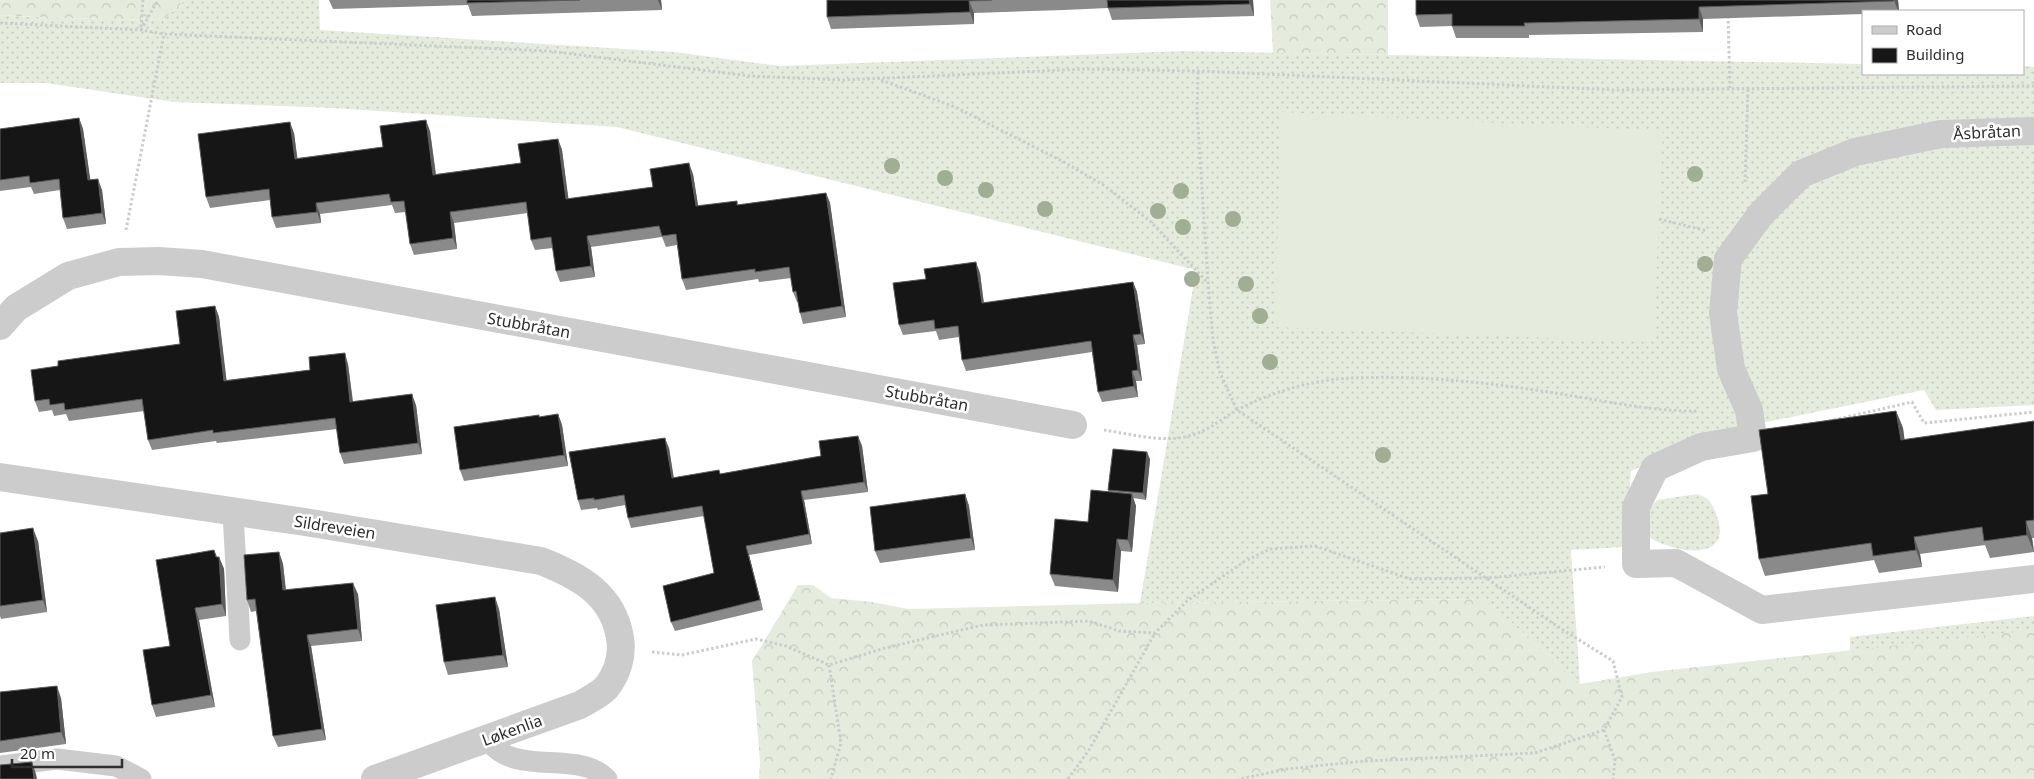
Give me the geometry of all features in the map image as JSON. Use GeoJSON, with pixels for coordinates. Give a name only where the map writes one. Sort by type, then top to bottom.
{"type":"FeatureCollection","features":[{"type":"Feature","properties":{"kind":"street","name":"Åsbråtan"},"geometry":{"type":"LineString","coordinates":[[1636,564],[1636,507],[1655,468],[1701,447],[1753,438],[1749,410],[1731,369],[1723,313],[1728,259],[1761,214],[1801,174],[1855,152],[1941,134],[2034,130]]}},
{"type":"Feature","properties":{"kind":"street","name":"Stubbråtan"},"geometry":{"type":"LineString","coordinates":[[0,326],[16,308],[68,276],[119,262],[159,261],[202,264],[1073,425]]}},
{"type":"Feature","properties":{"kind":"street","name":"Sildreveien"},"geometry":{"type":"LineString","coordinates":[[0,477],[305,522],[541,561],[571,573],[595,591],[613,611],[619,630],[622,650]]}},
{"type":"Feature","properties":{"kind":"street"},"geometry":{"type":"LineString","coordinates":[[1636,564],[1676,563],[1762,610],[2034,579]]}},
{"type":"Feature","properties":{"kind":"street","name":"Løkenlia"},"geometry":{"type":"LineString","coordinates":[[375,779],[580,705],[604,690],[615,674],[622,650]]}},
{"type":"Feature","properties":{"kind":"lane"},"geometry":{"type":"LineString","coordinates":[[233,512],[240,640]]}},
{"type":"Feature","properties":{"kind":"lane"},"geometry":{"type":"LineString","coordinates":[[485,739],[501,752],[515,759],[594,769],[607,779]]}},
{"type":"Feature","properties":{"kind":"lane"},"geometry":{"type":"LineString","coordinates":[[0,766],[57,759],[116,766],[141,779]]}},
{"type":"Feature","properties":{"kind":"path"},"geometry":{"type":"LineString","coordinates":[[141,30],[143,0]]}},
{"type":"Feature","properties":{"kind":"path"},"geometry":{"type":"LineString","coordinates":[[141,30],[158,0]]}},
{"type":"Feature","properties":{"kind":"path"},"geometry":{"type":"LineString","coordinates":[[1728,10],[1730,88]]}},
{"type":"Feature","properties":{"kind":"path"},"geometry":{"type":"LineString","coordinates":[[0,23],[141,30],[164,34],[548,52],[750,76],[843,80],[1085,69],[1616,90],[2034,86]]}},
{"type":"Feature","properties":{"kind":"path"},"geometry":{"type":"LineString","coordinates":[[119,262],[164,34]]}},
{"type":"Feature","properties":{"kind":"path"},"geometry":{"type":"LineString","coordinates":[[1198,72],[1197,110],[1213,340],[1220,373],[1237,410],[1613,661],[1622,697],[1604,730],[1535,753],[1366,761],[1287,769],[1239,779]]}},
{"type":"Feature","properties":{"kind":"path"},"geometry":{"type":"LineString","coordinates":[[878,79],[972,115],[1064,162],[1105,186],[1150,221],[1208,282]]}},
{"type":"Feature","properties":{"kind":"path"},"geometry":{"type":"LineString","coordinates":[[1744,183],[1748,88]]}},
{"type":"Feature","properties":{"kind":"path"},"geometry":{"type":"LineString","coordinates":[[1659,219],[1742,240]]}},
{"type":"Feature","properties":{"kind":"path"},"geometry":{"type":"LineString","coordinates":[[1073,425],[1163,439],[1189,436],[1218,424],[1237,410],[1267,396],[1297,387],[1336,379],[1355,378],[1427,378],[1492,383],[1630,405],[1692,412],[1749,410]]}},
{"type":"Feature","properties":{"kind":"path"},"geometry":{"type":"LineString","coordinates":[[1828,421],[1912,402],[1924,423],[2034,412]]}},
{"type":"Feature","properties":{"kind":"path"},"geometry":{"type":"LineString","coordinates":[[1068,779],[1089,750],[1155,633],[1187,601],[1245,561],[1270,548],[1315,546],[1410,579],[1487,578],[1636,564]]}},
{"type":"Feature","properties":{"kind":"path"},"geometry":{"type":"LineString","coordinates":[[622,650],[682,655],[756,639],[786,646],[830,665],[885,648],[983,625],[1089,621],[1119,631],[1155,633]]}},
{"type":"Feature","properties":{"kind":"path"},"geometry":{"type":"LineString","coordinates":[[830,665],[841,743],[831,779]]}},
{"type":"Feature","properties":{"kind":"path"},"geometry":{"type":"LineString","coordinates":[[1604,730],[1615,760],[1613,779]]}},
{"type":"Feature","properties":{"kind":"green space"},"geometry":{"type":"Polygon","coordinates":[[[0,0],[185,0],[163,20],[0,15],[0,0]]]}},
{"type":"Feature","properties":{"kind":"green space"},"geometry":{"type":"Polygon","coordinates":[[[185,0],[319,0],[320,30],[674,52],[780,66],[1184,51],[1862,64],[1862,75],[2024,75],[2024,66],[2034,67],[2034,405],[1936,410],[1924,390],[1713,433],[1631,471],[1625,547],[1571,550],[1580,684],[1485,599],[1140,603],[1196,270],[617,127],[332,108],[174,102],[46,83],[0,83],[0,15],[163,20],[185,0]]]}},
{"type":"Feature","properties":{"kind":"green space"},"geometry":{"type":"Polygon","coordinates":[[[1270,0],[1388,0],[1388,55],[1273,53],[1270,0]]]}},
{"type":"Feature","properties":{"kind":"green space"},"geometry":{"type":"Polygon","coordinates":[[[1281,112],[1663,131],[1653,342],[1275,327],[1281,112]]]}},
{"type":"Feature","properties":{"kind":"green space"},"geometry":{"type":"Polygon","coordinates":[[[1697,494],[1706,498],[1712,505],[1720,528],[1718,540],[1711,547],[1700,550],[1686,550],[1672,547],[1647,536],[1647,512],[1657,500],[1697,494]]]}},
{"type":"Feature","properties":{"kind":"green space"},"geometry":{"type":"Polygon","coordinates":[[[798,585],[813,585],[831,598],[872,602],[909,609],[1140,603],[1485,599],[1580,684],[1652,672],[2034,630],[2034,779],[759,779],[760,762],[752,661],[798,585]]]}},
{"type":"Feature","properties":{"kind":"green space"},"geometry":{"type":"Polygon","coordinates":[[[2034,616],[2034,661],[1850,679],[1850,637],[2034,616]]]}},
{"type":"Feature","properties":{"kind":"building"},"geometry":{"type":"Polygon","coordinates":[[[467,0],[580,0],[467,3],[467,0]]]}},
{"type":"Feature","properties":{"kind":"building"},"geometry":{"type":"Polygon","coordinates":[[[827,0],[992,0],[969,1],[970,12],[827,17],[827,0]]]}},
{"type":"Feature","properties":{"kind":"building"},"geometry":{"type":"Polygon","coordinates":[[[1107,0],[1249,0],[1250,4],[1108,8],[1107,0]]]}},
{"type":"Feature","properties":{"kind":"building"},"geometry":{"type":"Polygon","coordinates":[[[1416,0],[1894,1],[1699,7],[1699,19],[1524,23],[1525,26],[1452,26],[1452,14],[1416,15],[1416,0]]]}},
{"type":"Feature","properties":{"kind":"building"},"geometry":{"type":"Polygon","coordinates":[[[79,118],[88,180],[98,179],[102,213],[63,218],[59,179],[30,183],[29,176],[0,180],[0,129],[79,118]]]}},
{"type":"Feature","properties":{"kind":"building"},"geometry":{"type":"Polygon","coordinates":[[[426,120],[433,175],[521,163],[518,144],[558,139],[566,199],[653,187],[650,169],[689,163],[696,206],[737,201],[737,205],[826,193],[842,306],[800,313],[796,291],[793,292],[789,267],[755,272],[755,269],[682,279],[676,234],[662,236],[659,226],[587,236],[591,266],[556,271],[551,237],[531,240],[526,202],[450,212],[453,238],[410,244],[404,201],[391,202],[389,194],[316,203],[317,212],[272,217],[269,189],[206,197],[198,134],[290,122],[295,159],[383,147],[380,126],[426,120]]]}},
{"type":"Feature","properties":{"kind":"building"},"geometry":{"type":"Polygon","coordinates":[[[976,262],[982,303],[1133,282],[1141,334],[1133,335],[1138,370],[1132,371],[1134,386],[1098,392],[1091,341],[962,360],[958,326],[935,329],[934,320],[899,325],[893,283],[926,279],[924,269],[976,262]]]}},
{"type":"Feature","properties":{"kind":"building"},"geometry":{"type":"Polygon","coordinates":[[[215,306],[224,381],[310,370],[309,357],[345,353],[350,402],[412,394],[418,443],[340,453],[335,418],[213,433],[213,430],[148,440],[142,399],[65,410],[64,403],[50,405],[49,399],[35,401],[31,370],[58,366],[58,361],[180,344],[176,311],[215,306]]]}},
{"type":"Feature","properties":{"kind":"building"},"geometry":{"type":"Polygon","coordinates":[[[1896,411],[1901,440],[2034,421],[2034,520],[2026,521],[2027,535],[1984,541],[1982,527],[1914,537],[1916,550],[1873,556],[1871,543],[1759,559],[1751,496],[1768,494],[1759,430],[1896,411]]]}},
{"type":"Feature","properties":{"kind":"building"},"geometry":{"type":"Polygon","coordinates":[[[558,414],[564,455],[460,470],[454,427],[558,414]]]}},
{"type":"Feature","properties":{"kind":"building"},"geometry":{"type":"Polygon","coordinates":[[[858,436],[864,482],[801,491],[809,534],[746,546],[760,600],[671,622],[663,586],[714,573],[702,506],[628,518],[624,495],[594,500],[594,498],[578,500],[569,452],[665,438],[672,478],[719,470],[720,474],[821,456],[819,441],[858,436]]]}},
{"type":"Feature","properties":{"kind":"building"},"geometry":{"type":"Polygon","coordinates":[[[1113,449],[1147,452],[1143,493],[1108,490],[1113,449]]]}},
{"type":"Feature","properties":{"kind":"building"},"geometry":{"type":"Polygon","coordinates":[[[1091,490],[1132,494],[1128,540],[1117,539],[1113,580],[1050,574],[1055,519],[1088,522],[1091,490]]]}},
{"type":"Feature","properties":{"kind":"building"},"geometry":{"type":"Polygon","coordinates":[[[965,494],[971,538],[875,551],[870,507],[965,494]]]}},
{"type":"Feature","properties":{"kind":"building"},"geometry":{"type":"Polygon","coordinates":[[[33,528],[43,600],[0,606],[0,533],[33,528]]]}},
{"type":"Feature","properties":{"kind":"building"},"geometry":{"type":"Polygon","coordinates":[[[214,550],[216,557],[219,557],[222,604],[195,608],[211,695],[152,705],[143,650],[170,646],[156,560],[214,550]]]}},
{"type":"Feature","properties":{"kind":"building"},"geometry":{"type":"Polygon","coordinates":[[[279,552],[283,590],[353,583],[358,629],[307,635],[322,729],[273,736],[255,599],[247,600],[244,555],[279,552]]]}},
{"type":"Feature","properties":{"kind":"building"},"geometry":{"type":"Polygon","coordinates":[[[495,597],[503,655],[444,662],[436,605],[495,597]]]}},
{"type":"Feature","properties":{"kind":"building"},"geometry":{"type":"Polygon","coordinates":[[[57,686],[61,732],[0,741],[0,692],[57,686]]]}},
{"type":"Feature","properties":{"kind":"building"},"geometry":{"type":"Polygon","coordinates":[[[32,762],[34,779],[0,779],[0,765],[32,762]]]}}]}
